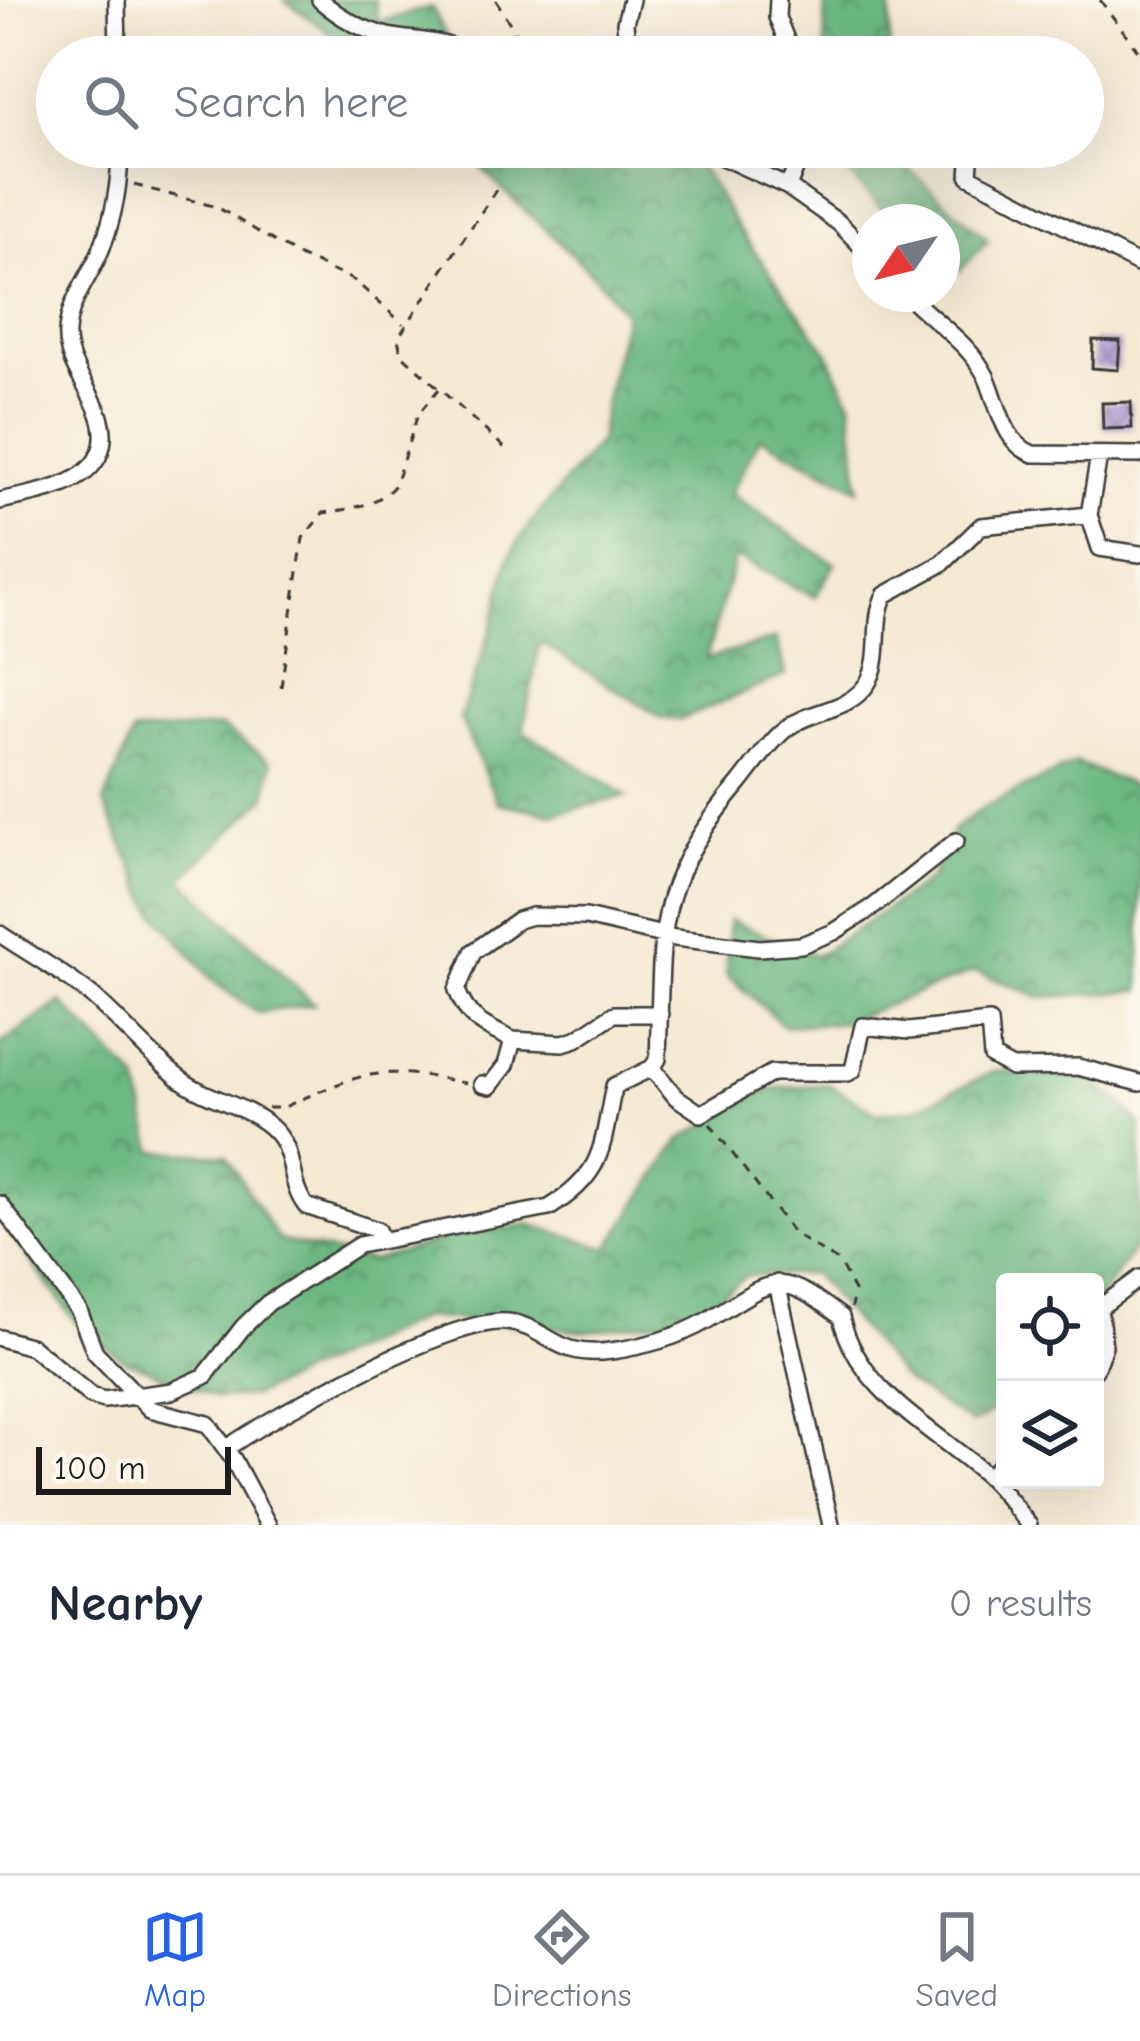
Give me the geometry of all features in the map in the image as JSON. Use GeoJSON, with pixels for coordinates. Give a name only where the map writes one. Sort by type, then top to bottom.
{"type":"FeatureCollection","features":[{"type":"Feature","properties":{"kind":"street"},"geometry":{"type":"LineString","coordinates":[[117,0],[118,36]]}},
{"type":"Feature","properties":{"kind":"street"},"geometry":{"type":"LineString","coordinates":[[320,0],[356,25],[387,36]]}},
{"type":"Feature","properties":{"kind":"street"},"geometry":{"type":"LineString","coordinates":[[626,36],[631,0]]}},
{"type":"Feature","properties":{"kind":"street"},"geometry":{"type":"LineString","coordinates":[[778,0],[785,36]]}},
{"type":"Feature","properties":{"kind":"street"},"geometry":{"type":"LineString","coordinates":[[0,501],[70,483],[102,447],[98,411],[66,338],[71,306],[101,250],[121,184],[121,168]]}},
{"type":"Feature","properties":{"kind":"street"},"geometry":{"type":"LineString","coordinates":[[746,168],[788,187],[852,237]]}},
{"type":"Feature","properties":{"kind":"street"},"geometry":{"type":"LineString","coordinates":[[788,187],[796,168]]}},
{"type":"Feature","properties":{"kind":"street"},"geometry":{"type":"LineString","coordinates":[[970,168],[969,176],[1140,265]]}},
{"type":"Feature","properties":{"kind":"street"},"geometry":{"type":"LineString","coordinates":[[928,312],[982,369],[1012,440],[1022,451],[1140,455]]}},
{"type":"Feature","properties":{"kind":"street"},"geometry":{"type":"LineString","coordinates":[[1099,456],[1090,515],[1100,548],[1140,554]]}},
{"type":"Feature","properties":{"kind":"street"},"geometry":{"type":"LineString","coordinates":[[0,1338],[32,1347],[91,1396],[104,1400],[172,1391],[205,1376],[268,1303],[358,1245],[549,1208],[589,1178],[599,1160],[614,1086],[652,1068],[658,1059],[661,934],[683,860],[720,806],[784,730],[853,699],[868,682],[885,595],[943,563],[981,526],[1090,515]]}},
{"type":"Feature","properties":{"kind":"street"},"geometry":{"type":"LineString","coordinates":[[660,1014],[614,1014],[576,1040],[563,1043],[513,1040],[475,1022],[457,990],[472,952],[518,920],[532,916],[586,916],[661,934],[759,948],[801,945],[834,932],[873,907],[956,841]]}},
{"type":"Feature","properties":{"kind":"street"},"geometry":{"type":"LineString","coordinates":[[0,934],[80,986],[180,1079],[274,1129],[288,1148],[294,1182],[306,1206],[376,1230],[381,1238]]}},
{"type":"Feature","properties":{"kind":"street"},"geometry":{"type":"LineString","coordinates":[[652,1068],[676,1097],[701,1114],[772,1073],[848,1073],[853,1070],[863,1026],[927,1030],[989,1022],[992,1058],[1002,1065],[1012,1069],[1078,1067],[1140,1083]]}},
{"type":"Feature","properties":{"kind":"street"},"geometry":{"type":"LineString","coordinates":[[482,1084],[490,1086],[499,1079],[513,1040]]}},
{"type":"Feature","properties":{"kind":"street"},"geometry":{"type":"LineString","coordinates":[[0,1204],[79,1311],[95,1352],[150,1409],[208,1424],[227,1448],[268,1525]]}},
{"type":"Feature","properties":{"kind":"street"},"geometry":{"type":"LineString","coordinates":[[1104,1304],[1140,1279]]}},
{"type":"Feature","properties":{"kind":"street"},"geometry":{"type":"LineString","coordinates":[[778,1283],[831,1525]]}},
{"type":"Feature","properties":{"kind":"street"},"geometry":{"type":"LineString","coordinates":[[227,1448],[419,1343],[506,1322],[563,1349],[611,1351],[663,1339],[704,1322],[756,1287],[778,1283],[803,1289],[841,1317],[848,1347],[884,1393],[989,1477],[1030,1525]]}},
{"type":"Feature","properties":{"kind":"street"},"geometry":{"type":"LineString","coordinates":[[989,1477],[996,1470]]}},
{"type":"Feature","properties":{"kind":"path"},"geometry":{"type":"LineString","coordinates":[[496,0],[517,36]]}},
{"type":"Feature","properties":{"kind":"path"},"geometry":{"type":"LineString","coordinates":[[1100,0],[1140,53]]}},
{"type":"Feature","properties":{"kind":"path"},"geometry":{"type":"LineString","coordinates":[[121,184],[217,207],[297,255],[355,280],[404,324]]}},
{"type":"Feature","properties":{"kind":"path"},"geometry":{"type":"LineString","coordinates":[[496,190],[398,338],[401,354],[507,450]]}},
{"type":"Feature","properties":{"kind":"path"},"geometry":{"type":"LineString","coordinates":[[281,687],[303,538],[323,513],[388,494],[418,414],[440,388]]}},
{"type":"Feature","properties":{"kind":"path"},"geometry":{"type":"LineString","coordinates":[[242,1110],[282,1108],[342,1080],[390,1071],[482,1084]]}},
{"type":"Feature","properties":{"kind":"path"},"geometry":{"type":"LineString","coordinates":[[701,1114],[794,1234],[838,1262],[854,1292],[852,1307],[841,1317]]}},
{"type":"Feature","properties":{"kind":"green space"},"geometry":{"type":"Polygon","coordinates":[[[284,0],[375,0],[378,22],[432,7],[446,36],[335,36],[284,0]]]}},
{"type":"Feature","properties":{"kind":"green space"},"geometry":{"type":"Polygon","coordinates":[[[825,0],[891,0],[890,36],[825,36],[825,0]]]}},
{"type":"Feature","properties":{"kind":"green space"},"geometry":{"type":"Polygon","coordinates":[[[483,168],[702,170],[739,230],[827,351],[851,402],[859,489],[760,437],[730,494],[835,564],[815,597],[735,557],[706,659],[776,639],[786,675],[680,720],[662,718],[540,642],[523,731],[627,796],[554,814],[498,803],[460,718],[493,624],[509,558],[529,525],[600,440],[625,313],[587,269],[483,168]]]}},
{"type":"Feature","properties":{"kind":"green space"},"geometry":{"type":"Polygon","coordinates":[[[847,168],[908,168],[948,204],[877,204],[847,168]]]}},
{"type":"Feature","properties":{"kind":"green space"},"geometry":{"type":"Polygon","coordinates":[[[960,215],[988,240],[960,271],[960,215]]]}},
{"type":"Feature","properties":{"kind":"green space"},"geometry":{"type":"Polygon","coordinates":[[[221,727],[272,762],[266,797],[182,879],[314,1004],[258,1013],[215,983],[153,910],[104,803],[133,733],[221,727]]]}},
{"type":"Feature","properties":{"kind":"green space"},"geometry":{"type":"Polygon","coordinates":[[[1076,763],[1140,788],[1140,991],[1040,997],[975,971],[844,1022],[784,1026],[726,974],[729,920],[816,956],[930,880],[954,829],[984,807],[1076,763]]]}},
{"type":"Feature","properties":{"kind":"green space"},"geometry":{"type":"Polygon","coordinates":[[[61,1002],[138,1081],[154,1151],[226,1155],[278,1240],[372,1261],[455,1236],[529,1224],[608,1248],[680,1140],[768,1089],[828,1084],[877,1113],[913,1109],[996,1071],[1088,1078],[1122,1103],[1140,1125],[1140,1239],[1104,1293],[1104,1273],[996,1273],[996,1409],[972,1424],[906,1382],[813,1274],[747,1275],[695,1315],[589,1331],[425,1317],[253,1396],[217,1398],[123,1359],[81,1329],[0,1220],[0,1044],[61,1002]]]}},
{"type":"Feature","properties":{"kind":"building"},"geometry":{"type":"Polygon","coordinates":[[[1093,340],[1120,341],[1118,370],[1092,368],[1093,340]]]}},
{"type":"Feature","properties":{"kind":"building"},"geometry":{"type":"Polygon","coordinates":[[[1131,402],[1132,428],[1103,429],[1102,403],[1131,402]]]}}]}
